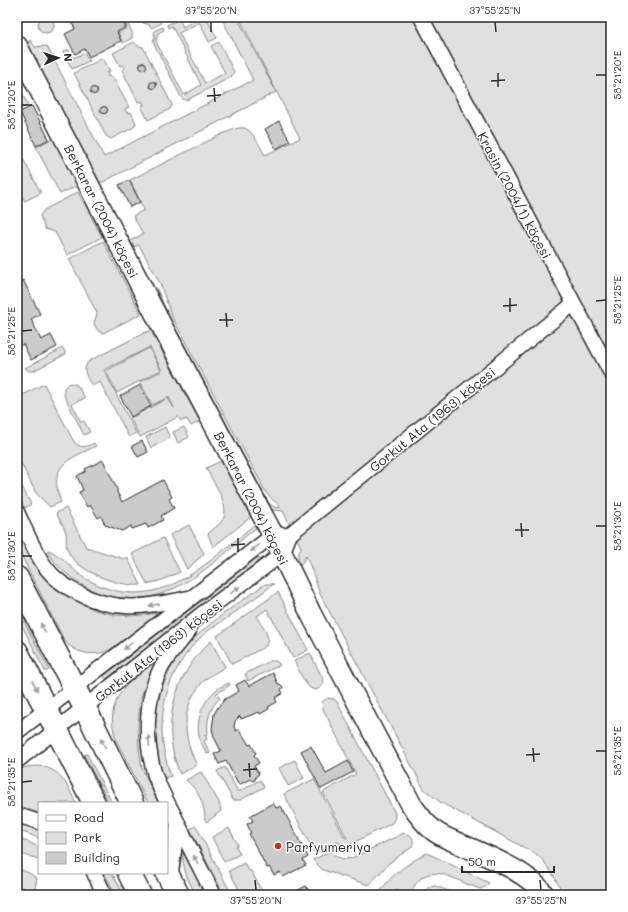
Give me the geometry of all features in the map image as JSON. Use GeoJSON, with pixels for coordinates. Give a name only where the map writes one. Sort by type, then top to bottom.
{"type":"FeatureCollection","features":[{"type":"Feature","properties":{"kind":"main road"},"geometry":{"type":"LineString","coordinates":[[17,578],[85,708],[132,802]]}},
{"type":"Feature","properties":{"kind":"main road"},"geometry":{"type":"LineString","coordinates":[[17,652],[94,802]]}},
{"type":"Feature","properties":{"kind":"main road"},"geometry":{"type":"LineString","coordinates":[[130,874],[140,895]]}},
{"type":"Feature","properties":{"kind":"street","name":"Krasin (2004/1) köçesi"},"geometry":{"type":"LineString","coordinates":[[420,17],[611,373]]}},
{"type":"Feature","properties":{"kind":"street","name":"Berkarar (2004) köçesi"},"geometry":{"type":"LineString","coordinates":[[17,46],[157,317],[282,534],[282,554],[311,614],[398,782],[411,804],[419,816],[432,829],[444,837],[522,874],[542,890],[544,895]]}},
{"type":"Feature","properties":{"kind":"street","name":"Gorkut Ata (1963) köçesi"},"geometry":{"type":"LineString","coordinates":[[17,732],[192,597],[282,534],[573,304]]}},
{"type":"Feature","properties":{"kind":"street"},"geometry":{"type":"LineString","coordinates":[[17,512],[37,554],[48,570],[64,585],[91,600],[111,605],[131,607],[148,606],[192,597]]}},
{"type":"Feature","properties":{"kind":"street","name":"Gorkut Ata (1963) köçesi"},"geometry":{"type":"LineString","coordinates":[[17,761],[58,730],[203,613],[282,554]]}},
{"type":"Feature","properties":{"kind":"street"},"geometry":{"type":"LineString","coordinates":[[167,802],[159,785],[151,760],[148,731],[149,710],[154,684],[160,670],[167,658],[203,613]]}},
{"type":"Feature","properties":{"kind":"street"},"geometry":{"type":"LineString","coordinates":[[168,803],[214,895]]}},
{"type":"Feature","properties":{"kind":"street"},"geometry":{"type":"LineString","coordinates":[[17,815],[38,822]]}},
{"type":"Feature","properties":{"kind":"street"},"geometry":{"type":"LineString","coordinates":[[172,882],[178,824]]}},
{"type":"Feature","properties":{"kind":"street"},"geometry":{"type":"LineString","coordinates":[[94,874],[105,895]]}},
{"type":"Feature","properties":{"kind":"green space"},"geometry":{"type":"Polygon","coordinates":[[[46,17],[52,19],[54,25],[52,31],[46,33],[40,31],[38,25],[40,19],[46,17]]]}},
{"type":"Feature","properties":{"kind":"green space"},"geometry":{"type":"Polygon","coordinates":[[[122,17],[124,17],[132,32],[132,38],[123,43],[118,33],[127,28],[122,17]]]}},
{"type":"Feature","properties":{"kind":"green space"},"geometry":{"type":"Polygon","coordinates":[[[140,17],[144,20],[149,17],[157,17],[161,23],[152,28],[148,24],[143,23],[140,17]]]}},
{"type":"Feature","properties":{"kind":"green space"},"geometry":{"type":"Polygon","coordinates":[[[193,17],[206,17],[217,38],[209,42],[200,23],[179,33],[205,83],[225,73],[211,46],[219,42],[234,72],[231,77],[187,100],[184,100],[181,97],[153,42],[155,37],[154,31],[163,27],[164,30],[158,33],[156,42],[184,95],[201,85],[172,26],[168,28],[167,25],[179,19],[183,27],[194,21],[193,17]]]}},
{"type":"Feature","properties":{"kind":"green space"},"geometry":{"type":"Polygon","coordinates":[[[221,17],[237,17],[276,92],[103,182],[98,182],[26,45],[30,40],[35,47],[47,46],[104,157],[253,80],[221,17]]]}},
{"type":"Feature","properties":{"kind":"green space"},"geometry":{"type":"Polygon","coordinates":[[[239,17],[611,17],[611,895],[564,895],[555,878],[541,858],[536,854],[440,802],[424,789],[320,594],[306,556],[302,563],[299,564],[298,555],[301,547],[283,511],[273,510],[270,508],[164,311],[156,287],[169,316],[269,503],[274,507],[281,508],[266,492],[171,315],[160,283],[139,245],[134,247],[130,241],[143,234],[133,216],[144,210],[130,180],[222,134],[236,129],[247,129],[256,139],[265,155],[300,138],[239,17]]]}},
{"type":"Feature","properties":{"kind":"green space"},"geometry":{"type":"Polygon","coordinates":[[[134,42],[138,46],[143,47],[172,105],[170,109],[148,120],[141,106],[144,105],[142,101],[138,102],[122,70],[125,68],[123,65],[120,66],[113,53],[134,42]]]}},
{"type":"Feature","properties":{"kind":"green space"},"geometry":{"type":"Polygon","coordinates":[[[68,49],[73,58],[85,53],[89,61],[72,69],[63,52],[68,49]]]}},
{"type":"Feature","properties":{"kind":"green space"},"geometry":{"type":"Polygon","coordinates":[[[103,58],[110,71],[107,73],[109,77],[112,76],[129,107],[125,109],[127,113],[131,112],[136,123],[134,127],[111,139],[106,136],[74,73],[103,58]]]}},
{"type":"Feature","properties":{"kind":"green space"},"geometry":{"type":"Polygon","coordinates":[[[17,84],[28,105],[17,111],[17,84]]]}},
{"type":"Feature","properties":{"kind":"green space"},"geometry":{"type":"Polygon","coordinates":[[[54,138],[78,185],[60,194],[36,147],[54,138]]]}},
{"type":"Feature","properties":{"kind":"green space"},"geometry":{"type":"Polygon","coordinates":[[[21,155],[41,193],[25,201],[17,187],[17,157],[21,155]]]}},
{"type":"Feature","properties":{"kind":"green space"},"geometry":{"type":"Polygon","coordinates":[[[78,192],[102,237],[67,255],[55,232],[45,229],[40,216],[44,210],[78,192]]]}},
{"type":"Feature","properties":{"kind":"green space"},"geometry":{"type":"Polygon","coordinates":[[[103,241],[141,314],[103,333],[98,331],[94,324],[97,313],[69,259],[103,241]]]}},
{"type":"Feature","properties":{"kind":"green space"},"geometry":{"type":"Polygon","coordinates":[[[151,331],[200,421],[191,426],[187,419],[181,421],[178,417],[140,437],[130,418],[168,398],[174,408],[169,397],[152,405],[140,382],[162,371],[150,347],[104,370],[136,433],[129,437],[100,382],[92,386],[88,380],[85,367],[89,361],[146,332],[151,331]]]}},
{"type":"Feature","properties":{"kind":"green space"},"geometry":{"type":"Polygon","coordinates":[[[63,348],[66,354],[33,371],[29,371],[25,368],[63,348]]]}},
{"type":"Feature","properties":{"kind":"green space"},"geometry":{"type":"Polygon","coordinates":[[[149,348],[161,370],[117,393],[106,371],[149,348]]]}},
{"type":"Feature","properties":{"kind":"green space"},"geometry":{"type":"Polygon","coordinates":[[[69,383],[77,385],[85,398],[72,404],[81,422],[84,421],[90,432],[84,435],[64,395],[64,388],[69,383]]]}},
{"type":"Feature","properties":{"kind":"green space"},"geometry":{"type":"Polygon","coordinates":[[[44,384],[74,442],[79,446],[86,446],[94,443],[96,446],[77,455],[63,465],[57,480],[57,490],[61,502],[50,507],[36,493],[17,455],[17,398],[44,384]]]}},
{"type":"Feature","properties":{"kind":"green space"},"geometry":{"type":"Polygon","coordinates":[[[165,427],[170,438],[151,448],[146,437],[165,427]]]}},
{"type":"Feature","properties":{"kind":"green space"},"geometry":{"type":"Polygon","coordinates":[[[184,427],[189,437],[178,443],[173,432],[184,427]]]}},
{"type":"Feature","properties":{"kind":"green space"},"geometry":{"type":"Polygon","coordinates":[[[221,461],[251,517],[213,547],[208,534],[222,521],[225,509],[217,487],[206,468],[221,461]]]}},
{"type":"Feature","properties":{"kind":"green space"},"geometry":{"type":"Polygon","coordinates":[[[17,477],[31,504],[25,508],[17,493],[17,477]]]}},
{"type":"Feature","properties":{"kind":"green space"},"geometry":{"type":"Polygon","coordinates":[[[66,508],[86,547],[124,559],[127,557],[141,585],[111,581],[100,577],[90,572],[73,559],[67,549],[65,530],[56,513],[66,508]]]}},
{"type":"Feature","properties":{"kind":"green space"},"geometry":{"type":"Polygon","coordinates":[[[189,525],[204,554],[187,569],[170,535],[189,525]]]}},
{"type":"Feature","properties":{"kind":"green space"},"geometry":{"type":"Polygon","coordinates":[[[254,525],[256,528],[200,573],[180,585],[160,594],[138,598],[115,597],[90,589],[66,573],[55,563],[47,551],[49,550],[60,557],[85,579],[115,591],[137,593],[159,589],[179,581],[199,569],[254,525]]]}},
{"type":"Feature","properties":{"kind":"green space"},"geometry":{"type":"Polygon","coordinates":[[[17,530],[26,549],[54,586],[74,600],[95,610],[115,615],[133,616],[159,613],[114,647],[101,653],[94,654],[81,652],[74,649],[64,640],[17,547],[17,530]]]}},
{"type":"Feature","properties":{"kind":"green space"},"geometry":{"type":"Polygon","coordinates":[[[163,538],[180,572],[162,580],[147,584],[132,554],[163,538]]]}},
{"type":"Feature","properties":{"kind":"green space"},"geometry":{"type":"Polygon","coordinates":[[[258,557],[260,560],[106,679],[104,676],[258,557]]]}},
{"type":"Feature","properties":{"kind":"green space"},"geometry":{"type":"Polygon","coordinates":[[[266,584],[274,584],[204,634],[186,655],[176,670],[164,704],[162,721],[166,758],[171,776],[164,778],[159,762],[155,728],[160,694],[166,678],[184,649],[202,631],[231,608],[266,584]]]}},
{"type":"Feature","properties":{"kind":"green space"},"geometry":{"type":"Polygon","coordinates":[[[278,592],[308,650],[293,658],[267,609],[257,616],[267,634],[266,646],[232,664],[217,636],[278,592]]]}},
{"type":"Feature","properties":{"kind":"green space"},"geometry":{"type":"Polygon","coordinates":[[[17,608],[49,669],[48,671],[45,671],[17,616],[17,608]]]}},
{"type":"Feature","properties":{"kind":"green space"},"geometry":{"type":"Polygon","coordinates":[[[211,641],[225,667],[202,683],[190,702],[186,723],[187,734],[192,755],[197,765],[180,774],[174,756],[171,739],[171,721],[174,703],[179,686],[187,670],[211,641]]]}},
{"type":"Feature","properties":{"kind":"green space"},"geometry":{"type":"Polygon","coordinates":[[[310,653],[324,681],[318,689],[314,690],[307,684],[294,661],[310,653]]]}},
{"type":"Feature","properties":{"kind":"green space"},"geometry":{"type":"Polygon","coordinates":[[[155,660],[142,694],[138,725],[139,749],[142,768],[158,802],[147,802],[116,740],[113,726],[113,713],[120,693],[136,676],[155,660]]]}},
{"type":"Feature","properties":{"kind":"green space"},"geometry":{"type":"Polygon","coordinates":[[[270,661],[276,661],[280,665],[248,681],[245,674],[270,661]]]}},
{"type":"Feature","properties":{"kind":"green space"},"geometry":{"type":"Polygon","coordinates":[[[229,683],[230,685],[216,694],[220,698],[211,710],[208,724],[208,734],[205,735],[207,739],[204,741],[210,753],[207,754],[200,740],[198,728],[200,715],[205,703],[216,690],[229,683]]]}},
{"type":"Feature","properties":{"kind":"green space"},"geometry":{"type":"Polygon","coordinates":[[[328,698],[334,699],[337,702],[395,813],[395,818],[392,823],[347,846],[343,846],[338,842],[315,854],[284,794],[314,779],[345,838],[347,838],[323,792],[356,774],[323,709],[322,702],[328,698]]]}},
{"type":"Feature","properties":{"kind":"green space"},"geometry":{"type":"Polygon","coordinates":[[[87,754],[111,802],[108,802],[84,755],[87,754]]]}},
{"type":"Feature","properties":{"kind":"green space"},"geometry":{"type":"Polygon","coordinates":[[[295,760],[304,778],[288,786],[279,768],[295,760]]]}},
{"type":"Feature","properties":{"kind":"green space"},"geometry":{"type":"Polygon","coordinates":[[[39,766],[47,768],[58,774],[63,779],[75,802],[38,802],[38,813],[17,806],[17,771],[26,767],[39,766]]]}},
{"type":"Feature","properties":{"kind":"green space"},"geometry":{"type":"Polygon","coordinates":[[[225,767],[238,792],[260,780],[264,787],[240,800],[233,800],[217,771],[225,767]]]}},
{"type":"Feature","properties":{"kind":"green space"},"geometry":{"type":"Polygon","coordinates":[[[201,772],[219,802],[221,811],[207,822],[205,820],[204,808],[200,798],[194,788],[186,780],[201,772]]]}},
{"type":"Feature","properties":{"kind":"green space"},"geometry":{"type":"Polygon","coordinates":[[[17,823],[38,830],[38,838],[17,830],[17,823]]]}},
{"type":"Feature","properties":{"kind":"green space"},"geometry":{"type":"Polygon","coordinates":[[[196,826],[232,895],[224,895],[190,829],[196,826]]]}},
{"type":"Feature","properties":{"kind":"green space"},"geometry":{"type":"Polygon","coordinates":[[[229,828],[238,845],[236,846],[240,854],[224,862],[212,837],[229,828]]]}},
{"type":"Feature","properties":{"kind":"green space"},"geometry":{"type":"Polygon","coordinates":[[[404,833],[409,834],[412,837],[412,847],[389,863],[369,885],[323,870],[313,860],[330,851],[340,858],[352,858],[404,833]]]}},
{"type":"Feature","properties":{"kind":"green space"},"geometry":{"type":"Polygon","coordinates":[[[17,837],[38,847],[38,859],[17,853],[17,837]]]}},
{"type":"Feature","properties":{"kind":"green space"},"geometry":{"type":"Polygon","coordinates":[[[183,852],[205,895],[196,895],[193,890],[185,869],[183,852]]]}},
{"type":"Feature","properties":{"kind":"green space"},"geometry":{"type":"Polygon","coordinates":[[[427,853],[489,883],[481,889],[442,874],[433,873],[425,876],[417,882],[410,894],[396,889],[394,895],[378,895],[394,876],[413,861],[427,853]]]}},
{"type":"Feature","properties":{"kind":"green space"},"geometry":{"type":"Polygon","coordinates":[[[244,863],[249,871],[251,871],[262,891],[254,895],[242,895],[229,871],[244,863]]]}},
{"type":"Feature","properties":{"kind":"green space"},"geometry":{"type":"Polygon","coordinates":[[[17,868],[31,874],[37,879],[34,893],[28,894],[23,887],[17,889],[17,868]]]}},
{"type":"Feature","properties":{"kind":"green space"},"geometry":{"type":"Polygon","coordinates":[[[105,874],[113,874],[124,895],[116,895],[105,874]]]}},
{"type":"Feature","properties":{"kind":"green space"},"geometry":{"type":"Polygon","coordinates":[[[435,886],[460,895],[422,895],[429,887],[435,886]]]}},
{"type":"Feature","properties":{"kind":"building"},"geometry":{"type":"Polygon","coordinates":[[[69,17],[121,17],[126,27],[117,32],[121,41],[89,57],[85,49],[75,54],[65,34],[75,29],[69,17]]]}},
{"type":"Feature","properties":{"kind":"building"},"geometry":{"type":"Polygon","coordinates":[[[143,62],[146,63],[146,69],[143,70],[140,69],[139,66],[140,63],[143,62]]]}},
{"type":"Feature","properties":{"kind":"building"},"geometry":{"type":"Polygon","coordinates":[[[153,81],[156,82],[156,88],[153,89],[150,88],[149,85],[150,82],[153,81]]]}},
{"type":"Feature","properties":{"kind":"building"},"geometry":{"type":"Polygon","coordinates":[[[94,87],[97,88],[97,94],[94,95],[91,94],[90,91],[91,88],[94,87]]]}},
{"type":"Feature","properties":{"kind":"building"},"geometry":{"type":"Polygon","coordinates":[[[32,106],[49,139],[36,146],[20,112],[32,106]]]}},
{"type":"Feature","properties":{"kind":"building"},"geometry":{"type":"Polygon","coordinates":[[[104,106],[107,107],[107,113],[104,114],[101,113],[100,110],[101,107],[104,106]]]}},
{"type":"Feature","properties":{"kind":"building"},"geometry":{"type":"Polygon","coordinates":[[[279,121],[290,141],[276,149],[265,129],[279,121]]]}},
{"type":"Feature","properties":{"kind":"building"},"geometry":{"type":"Polygon","coordinates":[[[17,145],[22,154],[17,156],[17,145]]]}},
{"type":"Feature","properties":{"kind":"building"},"geometry":{"type":"Polygon","coordinates":[[[129,180],[140,202],[130,207],[119,185],[129,180]]]}},
{"type":"Feature","properties":{"kind":"building"},"geometry":{"type":"Polygon","coordinates":[[[23,280],[40,314],[31,319],[41,340],[51,335],[57,347],[31,360],[23,344],[18,347],[17,346],[17,283],[23,280]]]}},
{"type":"Feature","properties":{"kind":"building"},"geometry":{"type":"Polygon","coordinates":[[[140,385],[151,406],[131,417],[120,396],[140,385]]]}},
{"type":"Feature","properties":{"kind":"building"},"geometry":{"type":"Polygon","coordinates":[[[142,441],[148,452],[138,457],[132,446],[142,441]]]}},
{"type":"Feature","properties":{"kind":"building"},"geometry":{"type":"Polygon","coordinates":[[[103,460],[122,502],[163,480],[172,497],[169,499],[174,508],[161,516],[163,520],[148,528],[146,524],[132,529],[131,526],[122,531],[105,525],[101,516],[98,518],[90,505],[87,507],[79,492],[83,490],[77,476],[86,471],[85,469],[103,460]]]}},
{"type":"Feature","properties":{"kind":"building"},"geometry":{"type":"Polygon","coordinates":[[[273,673],[278,684],[283,687],[281,690],[283,693],[275,698],[277,702],[260,714],[259,712],[241,719],[240,716],[235,721],[234,727],[236,731],[239,729],[249,745],[251,744],[256,753],[254,755],[259,763],[254,766],[259,774],[256,776],[255,780],[253,781],[250,779],[239,785],[226,761],[219,764],[214,754],[221,751],[212,729],[214,714],[225,699],[239,691],[236,685],[245,680],[249,686],[273,673]]]}},
{"type":"Feature","properties":{"kind":"building"},"geometry":{"type":"Polygon","coordinates":[[[311,746],[326,773],[348,761],[353,772],[321,789],[301,751],[311,746]]]}},
{"type":"Feature","properties":{"kind":"building","name":"Parfyumeriya"},"geometry":{"type":"Polygon","coordinates":[[[273,803],[276,808],[281,806],[308,857],[303,860],[306,865],[283,877],[280,872],[274,875],[269,867],[267,868],[249,834],[251,833],[247,824],[253,821],[250,816],[273,803]]]}},
{"type":"Feature","properties":{"kind":"building"},"geometry":{"type":"Polygon","coordinates":[[[306,886],[311,895],[289,895],[306,886]]]}},
{"type":"Feature","properties":{"kind":"place","name":"Parfyumeriya"},"geometry":{"type":"Point","coordinates":[278,846]}}]}
